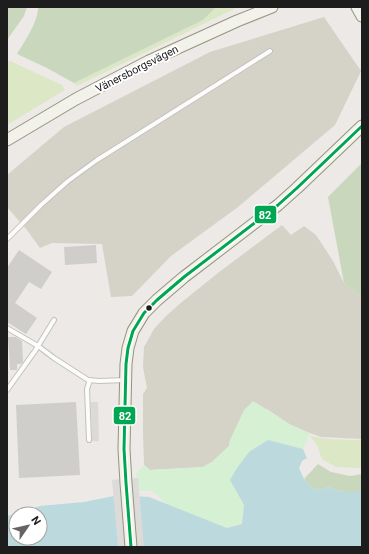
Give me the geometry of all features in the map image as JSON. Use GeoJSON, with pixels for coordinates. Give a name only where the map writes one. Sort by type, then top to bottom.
{"type":"FeatureCollection","features":[{"type":"Feature","properties":{"kind":"street","name":"Vänersborgsvägen"},"geometry":{"type":"LineString","coordinates":[[7,140],[76,99],[149,61],[237,21],[272,7]]}},
{"type":"Feature","properties":{"kind":"street"},"geometry":{"type":"LineString","coordinates":[[357,7],[362,16]]}},
{"type":"Feature","properties":{"kind":"street"},"geometry":{"type":"LineString","coordinates":[[131,547],[124,449],[128,348],[133,331],[149,308],[184,277],[278,205],[362,126]]}},
{"type":"Feature","properties":{"kind":"lane"},"geometry":{"type":"LineString","coordinates":[[7,239],[62,186],[97,160],[270,50]]}},
{"type":"Feature","properties":{"kind":"lane"},"geometry":{"type":"LineString","coordinates":[[7,390],[35,351],[54,320]]}},
{"type":"Feature","properties":{"kind":"lane"},"geometry":{"type":"LineString","coordinates":[[7,328],[38,346],[80,375],[90,380],[126,380]]}},
{"type":"Feature","properties":{"kind":"lane"},"geometry":{"type":"LineString","coordinates":[[89,440],[87,388],[90,380]]}},
{"type":"Feature","properties":{"kind":"shaded area"},"geometry":{"type":"Polygon","coordinates":[[[324,17],[361,71],[335,125],[238,207],[171,256],[132,296],[111,297],[102,244],[52,243],[40,248],[7,207],[7,175],[64,127],[210,52],[324,17]]]}},
{"type":"Feature","properties":{"kind":"shaded area"},"geometry":{"type":"Polygon","coordinates":[[[282,225],[291,235],[304,226],[316,235],[333,261],[344,283],[362,297],[362,439],[321,437],[289,424],[267,409],[230,440],[229,446],[212,462],[203,467],[150,470],[144,465],[143,394],[147,388],[143,367],[144,347],[154,329],[166,316],[218,273],[282,225]]]}},
{"type":"Feature","properties":{"kind":"shaded area"},"geometry":{"type":"Polygon","coordinates":[[[91,402],[98,402],[99,441],[92,441],[91,402]]]}},
{"type":"Feature","properties":{"kind":"green space"},"geometry":{"type":"Polygon","coordinates":[[[8,7],[27,7],[24,16],[7,40],[8,7]]]}},
{"type":"Feature","properties":{"kind":"green space"},"geometry":{"type":"Polygon","coordinates":[[[38,7],[216,7],[203,20],[74,83],[17,54],[34,25],[38,7]]]}},
{"type":"Feature","properties":{"kind":"green space"},"geometry":{"type":"Polygon","coordinates":[[[216,7],[238,7],[77,86],[74,83],[203,20],[216,7]]]}},
{"type":"Feature","properties":{"kind":"green space"},"geometry":{"type":"Polygon","coordinates":[[[10,61],[62,85],[65,90],[7,125],[7,62],[10,61]]]}},
{"type":"Feature","properties":{"kind":"green space"},"geometry":{"type":"Polygon","coordinates":[[[362,163],[362,297],[344,283],[328,197],[362,163]]]}},
{"type":"Feature","properties":{"kind":"green space"},"geometry":{"type":"Polygon","coordinates":[[[253,401],[288,423],[310,433],[303,449],[268,440],[230,480],[244,505],[242,524],[227,528],[165,504],[162,499],[152,491],[139,491],[136,474],[144,465],[150,470],[203,467],[212,462],[229,446],[230,440],[244,410],[253,401]]]}},
{"type":"Feature","properties":{"kind":"green space"},"geometry":{"type":"Polygon","coordinates":[[[310,436],[329,439],[362,440],[362,467],[336,467],[322,459],[317,445],[310,436]]]}},
{"type":"Feature","properties":{"kind":"green space"},"geometry":{"type":"Polygon","coordinates":[[[318,464],[331,472],[350,476],[362,474],[362,492],[343,492],[329,487],[319,490],[313,488],[304,479],[318,464]]]}},
{"type":"Feature","properties":{"kind":"water"},"geometry":{"type":"Polygon","coordinates":[[[268,440],[303,449],[307,458],[302,461],[299,468],[304,479],[313,488],[319,490],[329,487],[343,492],[362,492],[362,547],[7,547],[7,516],[8,546],[48,546],[48,506],[40,506],[84,502],[119,495],[149,497],[227,528],[242,524],[244,505],[230,480],[249,452],[268,440]]]}},
{"type":"Feature","properties":{"kind":"pier"},"geometry":{"type":"Polygon","coordinates":[[[138,478],[144,547],[118,547],[112,480],[138,478]]]}},
{"type":"Feature","properties":{"kind":"building"},"geometry":{"type":"Polygon","coordinates":[[[96,245],[97,263],[65,265],[64,247],[96,245]]]}},
{"type":"Feature","properties":{"kind":"building"},"geometry":{"type":"Polygon","coordinates":[[[19,250],[52,272],[41,289],[29,282],[15,303],[37,318],[26,334],[7,322],[7,268],[19,250]]]}},
{"type":"Feature","properties":{"kind":"building"},"geometry":{"type":"Polygon","coordinates":[[[8,337],[16,337],[22,341],[23,362],[21,364],[17,364],[17,370],[10,370],[8,337]]]}},
{"type":"Feature","properties":{"kind":"building"},"geometry":{"type":"Polygon","coordinates":[[[76,402],[80,475],[19,478],[16,405],[76,402]]]}},
{"type":"Feature","properties":{"kind":"transit line","name":"82"},"geometry":{"type":"LineString","coordinates":[[131,547],[124,449],[126,364],[128,348],[133,331],[144,313],[157,300],[184,277],[278,205],[362,126]]}}]}
